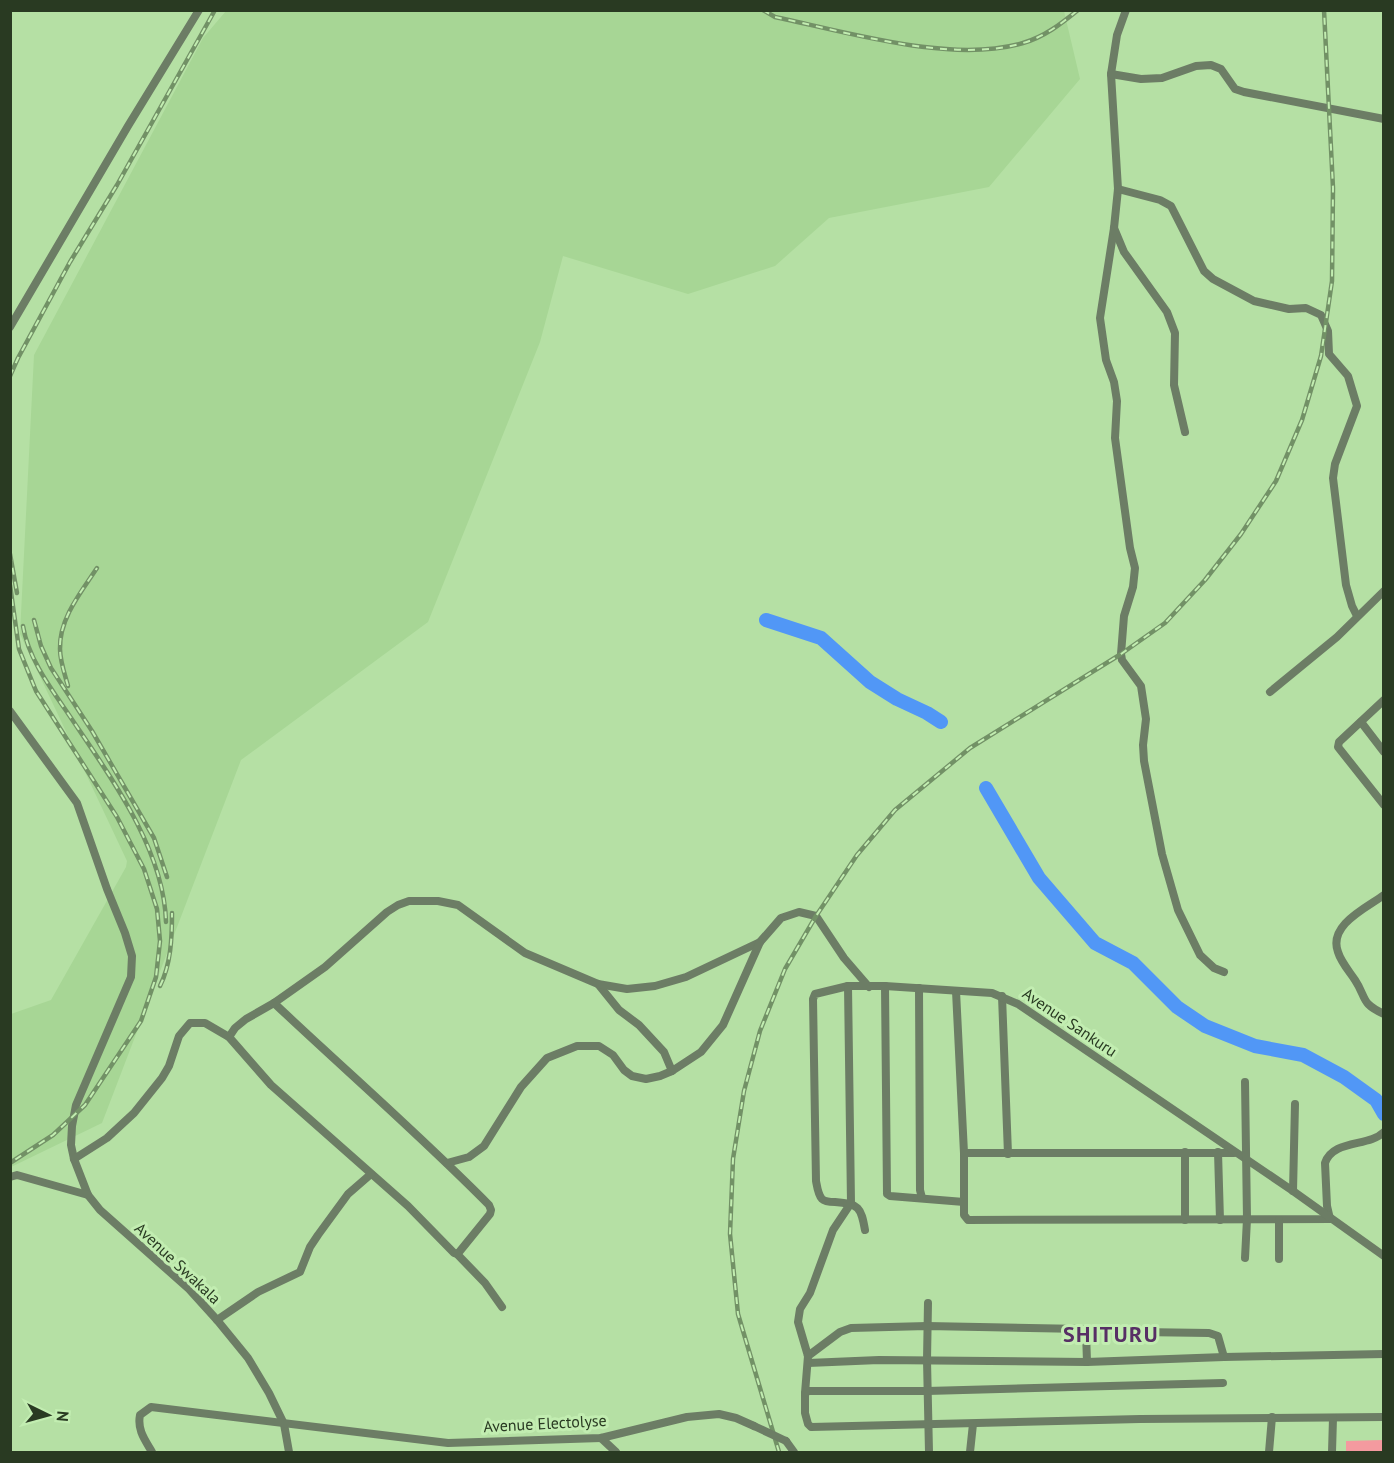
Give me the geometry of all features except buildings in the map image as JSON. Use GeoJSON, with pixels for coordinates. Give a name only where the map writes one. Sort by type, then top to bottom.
{"type":"FeatureCollection","features":[{"type":"Feature","properties":{"kind":"street"},"geometry":{"type":"LineString","coordinates":[[10,327],[199,10]]}},
{"type":"Feature","properties":{"kind":"street"},"geometry":{"type":"LineString","coordinates":[[1126,10],[1117,35],[1111,74],[1118,189],[1100,318],[1106,360],[1114,382],[1117,401],[1115,438],[1134,568],[1133,587],[1124,616],[1122,660],[1142,686],[1146,719],[1143,739],[1144,761],[1162,854],[1178,910],[1200,955],[1214,968],[1224,972]]}},
{"type":"Feature","properties":{"kind":"street"},"geometry":{"type":"LineString","coordinates":[[1111,74],[1142,80],[1162,78],[1196,66],[1211,65],[1221,69],[1234,89],[1383,119]]}},
{"type":"Feature","properties":{"kind":"street"},"geometry":{"type":"LineString","coordinates":[[1118,189],[1160,200],[1171,206],[1204,271],[1213,279],[1254,301],[1289,309],[1306,308],[1321,315],[1324,319],[1328,331],[1329,354],[1348,376],[1357,406],[1335,464],[1333,478],[1346,585],[1357,616]]}},
{"type":"Feature","properties":{"kind":"street"},"geometry":{"type":"LineString","coordinates":[[1114,228],[1124,252],[1167,312],[1175,333],[1174,385],[1185,432]]}},
{"type":"Feature","properties":{"kind":"street"},"geometry":{"type":"LineString","coordinates":[[1270,692],[1337,637],[1383,591]]}},
{"type":"Feature","properties":{"kind":"street"},"geometry":{"type":"LineString","coordinates":[[1383,700],[1339,742],[1338,747],[1383,805]]}},
{"type":"Feature","properties":{"kind":"street"},"geometry":{"type":"LineString","coordinates":[[10,711],[77,803],[132,956],[131,977],[76,1105],[71,1145],[88,1195]]}},
{"type":"Feature","properties":{"kind":"street"},"geometry":{"type":"LineString","coordinates":[[1361,722],[1383,752]]}},
{"type":"Feature","properties":{"kind":"street"},"geometry":{"type":"LineString","coordinates":[[1383,894],[1339,930],[1335,942],[1339,955],[1358,983],[1364,1000],[1371,1008],[1383,1014]]}},
{"type":"Feature","properties":{"kind":"street"},"geometry":{"type":"LineString","coordinates":[[229,1037],[235,1028],[246,1019],[274,1003],[325,967],[387,912],[409,901],[438,901],[458,905],[525,953],[598,984],[627,989],[655,986],[686,977],[760,942]]}},
{"type":"Feature","properties":{"kind":"street"},"geometry":{"type":"LineString","coordinates":[[447,1163],[469,1157],[484,1146],[521,1088],[546,1058],[577,1046],[599,1046],[613,1055],[624,1070],[632,1076],[646,1079],[672,1071],[701,1052],[723,1025],[760,942],[781,918],[799,912],[816,916],[844,958],[869,987]]}},
{"type":"Feature","properties":{"kind":"street"},"geometry":{"type":"LineString","coordinates":[[598,984],[619,1010],[639,1025],[664,1052],[672,1071]]}},
{"type":"Feature","properties":{"kind":"street"},"geometry":{"type":"LineString","coordinates":[[848,986],[851,1203],[833,1230],[810,1293],[800,1309],[798,1323],[808,1359],[805,1376],[805,1413],[808,1424],[811,1426],[1383,1417]]}},
{"type":"Feature","properties":{"kind":"street","name":"Avenue Sankuru"},"geometry":{"type":"LineString","coordinates":[[851,1203],[823,1200],[819,1195],[816,1181],[813,999],[815,993],[848,986],[992,993],[1018,1004],[1293,1191],[1383,1256]]}},
{"type":"Feature","properties":{"kind":"street"},"geometry":{"type":"LineString","coordinates":[[885,986],[887,1194],[964,1202]]}},
{"type":"Feature","properties":{"kind":"street"},"geometry":{"type":"LineString","coordinates":[[919,988],[920,1190],[922,1198]]}},
{"type":"Feature","properties":{"kind":"street"},"geometry":{"type":"LineString","coordinates":[[956,991],[964,1153],[964,1215],[968,1220],[1330,1219],[1327,1206],[1326,1159],[1354,1143],[1383,1135]]}},
{"type":"Feature","properties":{"kind":"street"},"geometry":{"type":"LineString","coordinates":[[1002,996],[1008,1154]]}},
{"type":"Feature","properties":{"kind":"street"},"geometry":{"type":"LineString","coordinates":[[274,1003],[447,1163],[492,1210],[457,1254]]}},
{"type":"Feature","properties":{"kind":"street"},"geometry":{"type":"LineString","coordinates":[[74,1159],[108,1138],[134,1113],[169,1066],[178,1036],[190,1023],[205,1023],[229,1037],[271,1085],[408,1206],[485,1283],[502,1307]]}},
{"type":"Feature","properties":{"kind":"street"},"geometry":{"type":"LineString","coordinates":[[1245,1082],[1247,1219],[1245,1258]]}},
{"type":"Feature","properties":{"kind":"street"},"geometry":{"type":"LineString","coordinates":[[1293,1191],[1294,1104]]}},
{"type":"Feature","properties":{"kind":"street"},"geometry":{"type":"LineString","coordinates":[[1185,1152],[1185,1220]]}},
{"type":"Feature","properties":{"kind":"street"},"geometry":{"type":"LineString","coordinates":[[1218,1152],[1220,1220]]}},
{"type":"Feature","properties":{"kind":"street"},"geometry":{"type":"LineString","coordinates":[[964,1153],[1236,1153]]}},
{"type":"Feature","properties":{"kind":"street"},"geometry":{"type":"LineString","coordinates":[[217,1320],[258,1292],[300,1272],[310,1247],[318,1235],[348,1194],[371,1174]]}},
{"type":"Feature","properties":{"kind":"street"},"geometry":{"type":"LineString","coordinates":[[10,1177],[17,1175],[88,1195]]}},
{"type":"Feature","properties":{"kind":"street","name":"Avenue Swakala"},"geometry":{"type":"LineString","coordinates":[[88,1195],[119,1230],[189,1289],[248,1358],[284,1424],[288,1452]]}},
{"type":"Feature","properties":{"kind":"street"},"geometry":{"type":"LineString","coordinates":[[851,1203],[860,1209],[864,1230]]}},
{"type":"Feature","properties":{"kind":"street"},"geometry":{"type":"LineString","coordinates":[[1279,1220],[1279,1259]]}},
{"type":"Feature","properties":{"kind":"street"},"geometry":{"type":"LineString","coordinates":[[928,1303],[929,1452]]}},
{"type":"Feature","properties":{"kind":"street"},"geometry":{"type":"LineString","coordinates":[[808,1359],[840,1332],[851,1328],[927,1326],[1083,1329],[1086,1332],[1087,1362]]}},
{"type":"Feature","properties":{"kind":"street"},"geometry":{"type":"LineString","coordinates":[[1139,1332],[1209,1333],[1218,1336],[1224,1357]]}},
{"type":"Feature","properties":{"kind":"street"},"geometry":{"type":"LineString","coordinates":[[808,1359],[1087,1362],[1383,1354]]}},
{"type":"Feature","properties":{"kind":"street"},"geometry":{"type":"LineString","coordinates":[[805,1393],[809,1391],[927,1391],[1223,1383]]}},
{"type":"Feature","properties":{"kind":"street","name":"Avenue Electolyse"},"geometry":{"type":"LineString","coordinates":[[152,1452],[140,1430],[139,1420],[140,1414],[151,1407],[448,1443],[601,1438],[687,1417],[719,1414],[736,1418],[786,1441],[794,1452]]}},
{"type":"Feature","properties":{"kind":"street"},"geometry":{"type":"LineString","coordinates":[[1269,1452],[1272,1417]]}},
{"type":"Feature","properties":{"kind":"street"},"geometry":{"type":"LineString","coordinates":[[1332,1452],[1333,1418]]}},
{"type":"Feature","properties":{"kind":"street"},"geometry":{"type":"LineString","coordinates":[[970,1452],[973,1424]]}},
{"type":"Feature","properties":{"kind":"street"},"geometry":{"type":"LineString","coordinates":[[601,1438],[616,1452]]}},
{"type":"Feature","properties":{"kind":"street"},"geometry":{"type":"LineString","coordinates":[[442,1452],[448,1443]]}},
{"type":"Feature","properties":{"kind":"shaded area"},"geometry":{"type":"Polygon","coordinates":[[[226,11],[1064,11],[1080,79],[989,187],[829,218],[775,266],[688,294],[563,256],[540,342],[428,622],[241,760],[102,1123],[11,1167],[11,1014],[51,1000],[126,867],[127,861],[20,634],[34,355],[203,38],[226,11]]]}},
{"type":"Feature","properties":{"kind":"shaded area"},"geometry":{"type":"Polygon","coordinates":[[[1383,1440],[1383,1452],[1346,1452],[1346,1441],[1383,1440]]]}},
{"type":"Feature","properties":{"kind":"waterway"},"geometry":{"type":"LineString","coordinates":[[766,620],[821,638],[870,682],[941,722]]}},
{"type":"Feature","properties":{"kind":"waterway"},"geometry":{"type":"LineString","coordinates":[[986,788],[1039,878],[1095,943],[1133,963],[1177,1007],[1205,1026],[1255,1046],[1303,1055],[1344,1077],[1376,1100],[1384,1114]]}},
{"type":"Feature","properties":{"kind":"railway"},"geometry":{"type":"LineString","coordinates":[[10,376],[70,262],[117,185],[215,10]]}},
{"type":"Feature","properties":{"kind":"railway"},"geometry":{"type":"LineString","coordinates":[[763,10],[775,17],[866,37],[932,48],[964,50],[995,49],[1023,43],[1052,30],[1078,10]]}},
{"type":"Feature","properties":{"kind":"railway"},"geometry":{"type":"LineString","coordinates":[[779,1452],[738,1314],[730,1234],[733,1159],[744,1091],[760,1031],[785,969],[816,916],[857,855],[895,810],[970,748],[1121,654],[1165,623],[1205,580],[1241,534],[1276,481],[1302,420],[1321,356],[1332,281],[1333,188],[1324,10]]}},
{"type":"Feature","properties":{"kind":"railway"},"geometry":{"type":"LineString","coordinates":[[10,554],[17,593]]}},
{"type":"Feature","properties":{"kind":"railway"},"geometry":{"type":"LineString","coordinates":[[68,686],[60,654],[63,627],[72,606],[97,568]]}},
{"type":"Feature","properties":{"kind":"railway"},"geometry":{"type":"LineString","coordinates":[[10,585],[19,649],[36,691],[117,817],[144,869],[157,909],[160,941],[156,977],[141,1021],[85,1105],[53,1135],[10,1163]]}},
{"type":"Feature","properties":{"kind":"railway"},"geometry":{"type":"LineString","coordinates":[[34,620],[41,646],[51,668],[92,731],[154,838],[167,877]]}},
{"type":"Feature","properties":{"kind":"railway"},"geometry":{"type":"LineString","coordinates":[[23,626],[29,649],[40,671],[131,811],[155,866],[163,894],[166,922]]}},
{"type":"Feature","properties":{"kind":"railway"},"geometry":{"type":"LineString","coordinates":[[160,986],[169,960],[172,913]]}},
{"type":"Feature","properties":{"kind":"district","name":"SHITURU"},"geometry":{"type":"Point","coordinates":[1111,1334]}}]}
